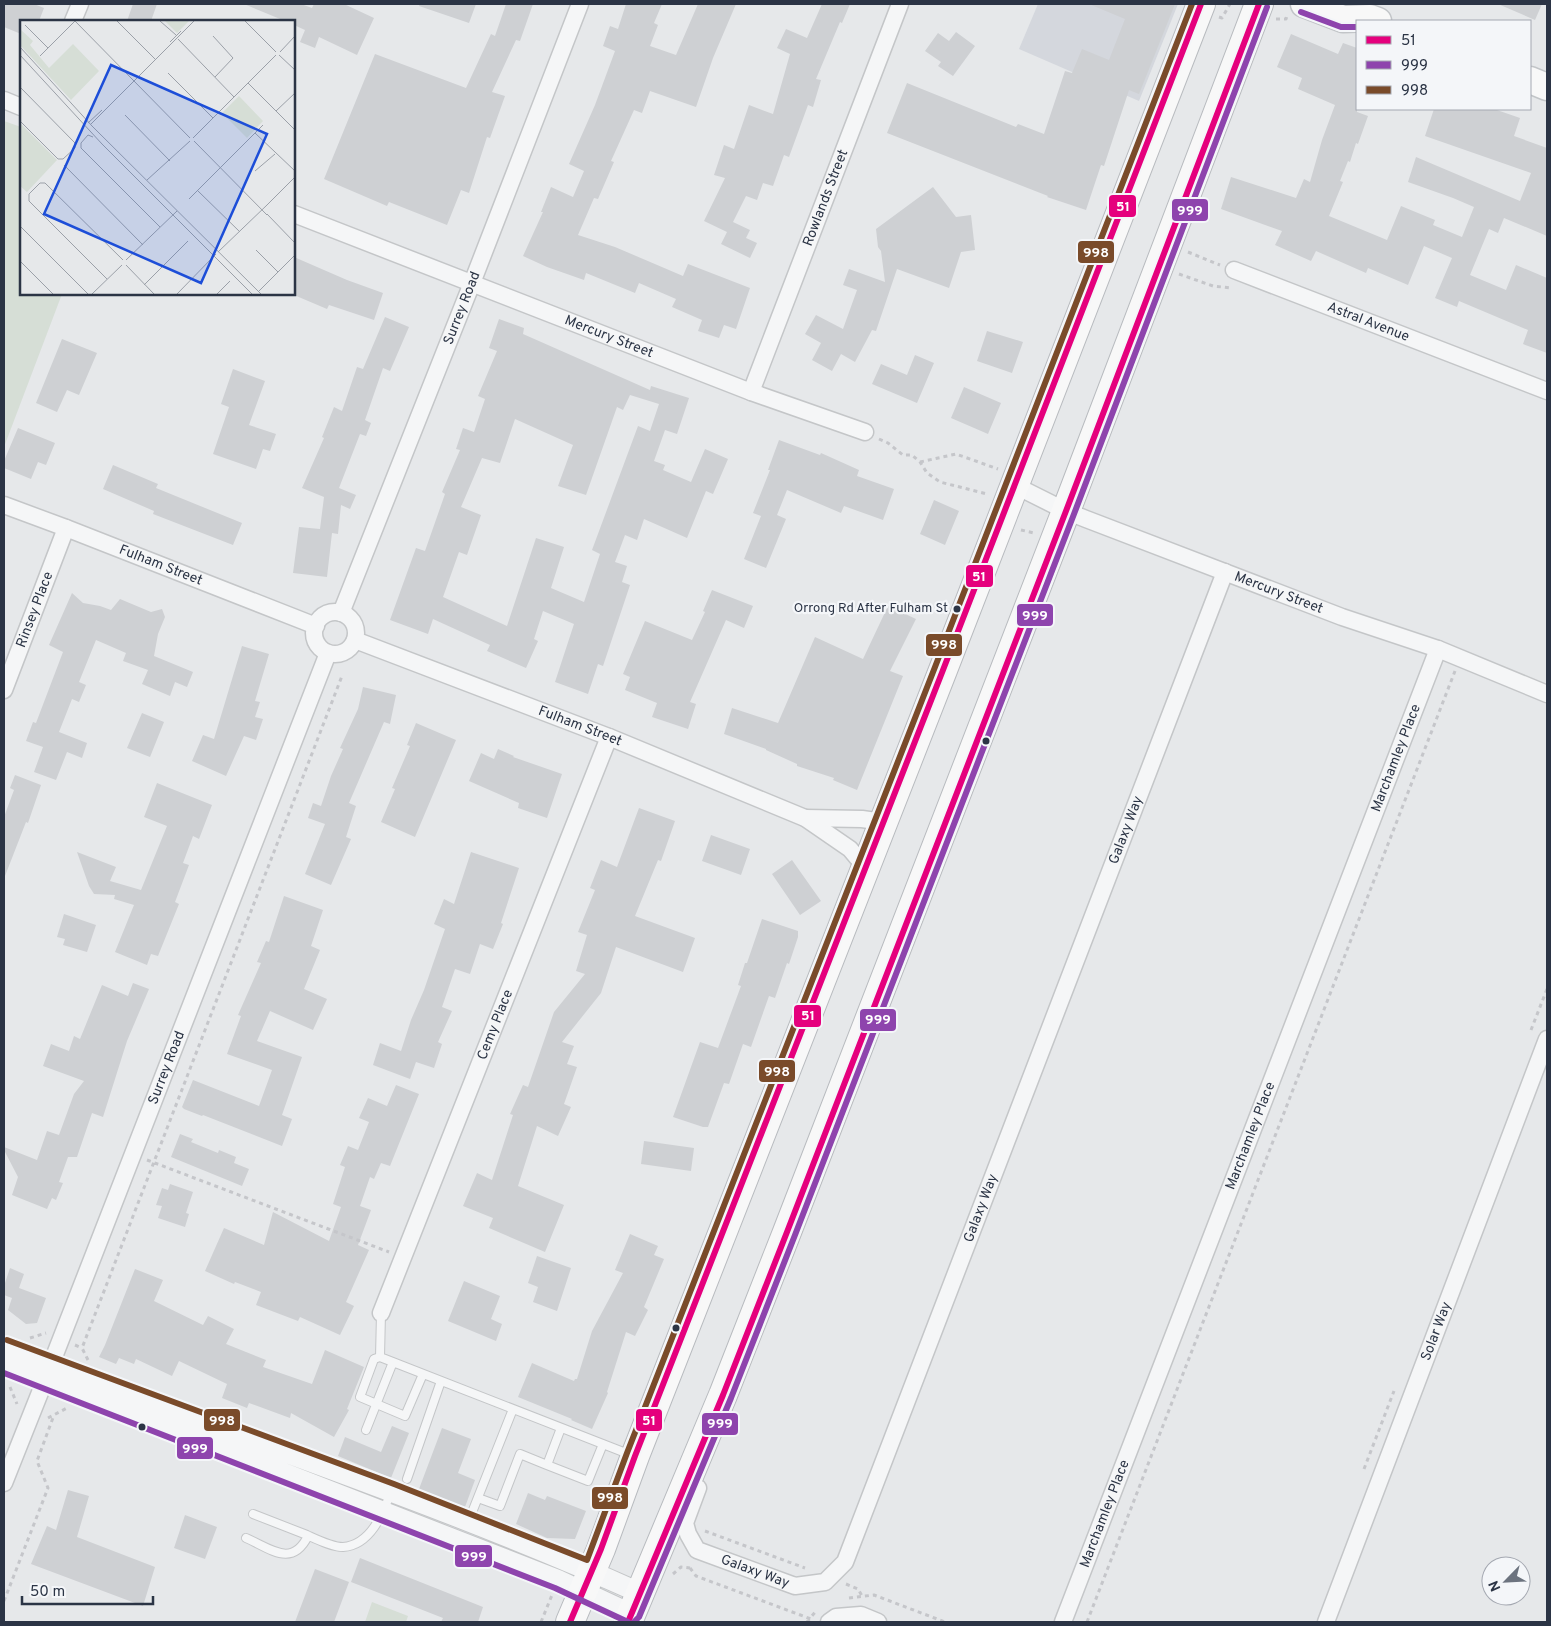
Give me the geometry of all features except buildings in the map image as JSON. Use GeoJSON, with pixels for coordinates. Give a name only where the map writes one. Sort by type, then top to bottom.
{"type":"FeatureCollection","features":[{"type":"Feature","properties":{"kind":"highway"},"geometry":{"type":"LineString","coordinates":[[570,1622],[601,1550],[635,1456],[1000,522],[1002,484],[1201,4]]}},
{"type":"Feature","properties":{"kind":"highway"},"geometry":{"type":"LineString","coordinates":[[633,1610],[713,1418],[790,1222],[1061,523],[1259,4]]}},
{"type":"Feature","properties":{"kind":"main road"},"geometry":{"type":"LineString","coordinates":[[1304,4],[1343,19],[1368,14]]}},
{"type":"Feature","properties":{"kind":"main road"},"geometry":{"type":"LineString","coordinates":[[1531,80],[1547,87]]}},
{"type":"Feature","properties":{"kind":"street"},"geometry":{"type":"LineString","coordinates":[[73,20],[80,4]]}},
{"type":"Feature","properties":{"kind":"street","name":"Surrey Road"},"geometry":{"type":"LineString","coordinates":[[341,613],[472,284],[580,4]]}},
{"type":"Feature","properties":{"kind":"street","name":"Rowlands Street"},"geometry":{"type":"LineString","coordinates":[[752,392],[900,4]]}},
{"type":"Feature","properties":{"kind":"street"},"geometry":{"type":"LineString","coordinates":[[4,100],[20,107]]}},
{"type":"Feature","properties":{"kind":"street","name":"Mercury Street"},"geometry":{"type":"LineString","coordinates":[[295,214],[752,392],[865,432]]}},
{"type":"Feature","properties":{"kind":"street","name":"Astral Avenue"},"geometry":{"type":"LineString","coordinates":[[1234,270],[1547,391]]}},
{"type":"Feature","properties":{"kind":"street","name":"Mercury Street"},"geometry":{"type":"LineString","coordinates":[[1002,484],[1061,523],[1225,572],[1342,617],[1438,649],[1547,694]]}},
{"type":"Feature","properties":{"kind":"street","name":"Fulham Street"},"geometry":{"type":"LineString","coordinates":[[4,505],[316,626]]}},
{"type":"Feature","properties":{"kind":"street","name":"Rinsey Place"},"geometry":{"type":"LineString","coordinates":[[4,690],[66,528]]}},
{"type":"Feature","properties":{"kind":"street","name":"Galaxy Way"},"geometry":{"type":"LineString","coordinates":[[713,1418],[711,1455],[685,1523],[696,1550],[795,1586],[825,1582],[845,1562],[1225,572]]}},
{"type":"Feature","properties":{"kind":"street"},"geometry":{"type":"LineString","coordinates":[[341,613],[347,616],[355,626],[355,640],[348,650],[335,654],[328,653],[319,647],[316,642],[316,626],[326,614],[341,613]]}},
{"type":"Feature","properties":{"kind":"street","name":"Fulham Street"},"geometry":{"type":"LineString","coordinates":[[355,640],[609,737],[805,818],[850,849],[865,867]]}},
{"type":"Feature","properties":{"kind":"street","name":"Marchamley Place"},"geometry":{"type":"LineString","coordinates":[[1063,1622],[1438,649]]}},
{"type":"Feature","properties":{"kind":"street","name":"Surrey Road"},"geometry":{"type":"LineString","coordinates":[[4,1483],[328,653]]}},
{"type":"Feature","properties":{"kind":"street","name":"Cemy Place"},"geometry":{"type":"LineString","coordinates":[[381,1313],[609,737]]}},
{"type":"Feature","properties":{"kind":"street","name":"Fulham Street"},"geometry":{"type":"LineString","coordinates":[[805,818],[862,819],[883,822]]}},
{"type":"Feature","properties":{"kind":"street","name":"Solar Way"},"geometry":{"type":"LineString","coordinates":[[1326,1622],[1547,1038]]}},
{"type":"Feature","properties":{"kind":"street"},"geometry":{"type":"LineString","coordinates":[[4,1348],[48,1373],[384,1511],[587,1581]]}},
{"type":"Feature","properties":{"kind":"street"},"geometry":{"type":"LineString","coordinates":[[6,1373],[48,1373]]}},
{"type":"Feature","properties":{"kind":"street"},"geometry":{"type":"LineString","coordinates":[[81,1386],[390,1492],[566,1560],[587,1581],[633,1610]]}},
{"type":"Feature","properties":{"kind":"street"},"geometry":{"type":"LineString","coordinates":[[821,1621],[836,1616],[861,1615],[878,1622]]}},
{"type":"Feature","properties":{"kind":"lane"},"geometry":{"type":"LineString","coordinates":[[380,1357],[381,1313]]}},
{"type":"Feature","properties":{"kind":"lane"},"geometry":{"type":"LineString","coordinates":[[423,1374],[405,1416],[360,1397],[374,1359],[380,1357],[635,1456]]}},
{"type":"Feature","properties":{"kind":"lane"},"geometry":{"type":"LineString","coordinates":[[366,1430],[393,1362]]}},
{"type":"Feature","properties":{"kind":"lane"},"geometry":{"type":"LineString","coordinates":[[407,1479],[441,1381]]}},
{"type":"Feature","properties":{"kind":"lane"},"geometry":{"type":"LineString","coordinates":[[468,1522],[513,1409]]}},
{"type":"Feature","properties":{"kind":"lane"},"geometry":{"type":"LineString","coordinates":[[547,1464],[561,1428]]}},
{"type":"Feature","properties":{"kind":"lane"},"geometry":{"type":"LineString","coordinates":[[478,1498],[500,1506],[520,1454],[588,1481],[603,1444]]}},
{"type":"Feature","properties":{"kind":"lane"},"geometry":{"type":"LineString","coordinates":[[253,1514],[325,1543],[342,1547],[357,1544],[368,1535],[384,1511],[390,1492]]}},
{"type":"Feature","properties":{"kind":"lane"},"geometry":{"type":"LineString","coordinates":[[246,1538],[284,1555],[295,1552],[303,1545],[308,1536]]}},
{"type":"Feature","properties":{"kind":"path"},"geometry":{"type":"LineString","coordinates":[[1188,252],[1234,270]]}},
{"type":"Feature","properties":{"kind":"path"},"geometry":{"type":"LineString","coordinates":[[865,432],[888,443],[903,455],[912,455],[920,462],[927,473],[940,482],[1002,484]]}},
{"type":"Feature","properties":{"kind":"path"},"geometry":{"type":"LineString","coordinates":[[920,462],[956,454],[1002,484]]}},
{"type":"Feature","properties":{"kind":"path"},"geometry":{"type":"LineString","coordinates":[[1000,522],[1029,532],[1061,523]]}},
{"type":"Feature","properties":{"kind":"path"},"geometry":{"type":"LineString","coordinates":[[1087,1622],[1460,658]]}},
{"type":"Feature","properties":{"kind":"path"},"geometry":{"type":"LineString","coordinates":[[4,1601],[48,1488],[37,1462],[54,1414],[72,1406],[90,1363],[82,1348],[342,676]]}},
{"type":"Feature","properties":{"kind":"path"},"geometry":{"type":"LineString","coordinates":[[132,1155],[403,1257]]}},
{"type":"Feature","properties":{"kind":"path"},"geometry":{"type":"LineString","coordinates":[[6,1373],[14,1397]]}},
{"type":"Feature","properties":{"kind":"path"},"geometry":{"type":"LineString","coordinates":[[705,1531],[858,1589],[862,1596],[874,1596],[945,1622]]}},
{"type":"Feature","properties":{"kind":"path"},"geometry":{"type":"LineString","coordinates":[[690,1568],[696,1576],[808,1620],[821,1621]]}},
{"type":"Feature","properties":{"kind":"path"},"geometry":{"type":"LineString","coordinates":[[541,1622],[550,1599]]}},
{"type":"Feature","properties":{"kind":"shaded area"},"geometry":{"type":"Polygon","coordinates":[[[1038,4],[1178,4],[1139,101],[1019,49],[1038,4]]]}},
{"type":"Feature","properties":{"kind":"shaded area"},"geometry":{"type":"Polygon","coordinates":[[[4,121],[20,127],[20,295],[62,295],[4,447],[4,121]]]}},
{"type":"Feature","properties":{"kind":"shaded area"},"geometry":{"type":"Polygon","coordinates":[[[372,1602],[408,1616],[406,1622],[365,1622],[372,1602]]]}},
{"type":"Feature","properties":{"kind":"transit line","name":"998"},"geometry":{"type":"LineString","coordinates":[[7,1340],[394,1484],[587,1560],[1192,4]]}},
{"type":"Feature","properties":{"kind":"transit line","name":"51"},"geometry":{"type":"LineString","coordinates":[[570,1622],[601,1549],[635,1456],[943,670],[1201,4]]}},
{"type":"Feature","properties":{"kind":"transit line","name":"51"},"geometry":{"type":"LineString","coordinates":[[628,1622],[723,1395],[787,1232],[1066,511],[1259,4]]}},
{"type":"Feature","properties":{"kind":"transit line","name":"999"},"geometry":{"type":"LineString","coordinates":[[634,1622],[639,1617],[731,1398],[795,1235],[1074,514],[1267,7]]}},
{"type":"Feature","properties":{"kind":"transit line","name":"999"},"geometry":{"type":"LineString","coordinates":[[1301,12],[1341,27],[1356,27]]}},
{"type":"Feature","properties":{"kind":"transit line","name":"999"},"geometry":{"type":"LineString","coordinates":[[4,1373],[555,1588],[628,1622]]}},
{"type":"Feature","properties":{"kind":"place","name":"Orrong Rd After Fulham St"},"geometry":{"type":"Point","coordinates":[957,609]}}]}
